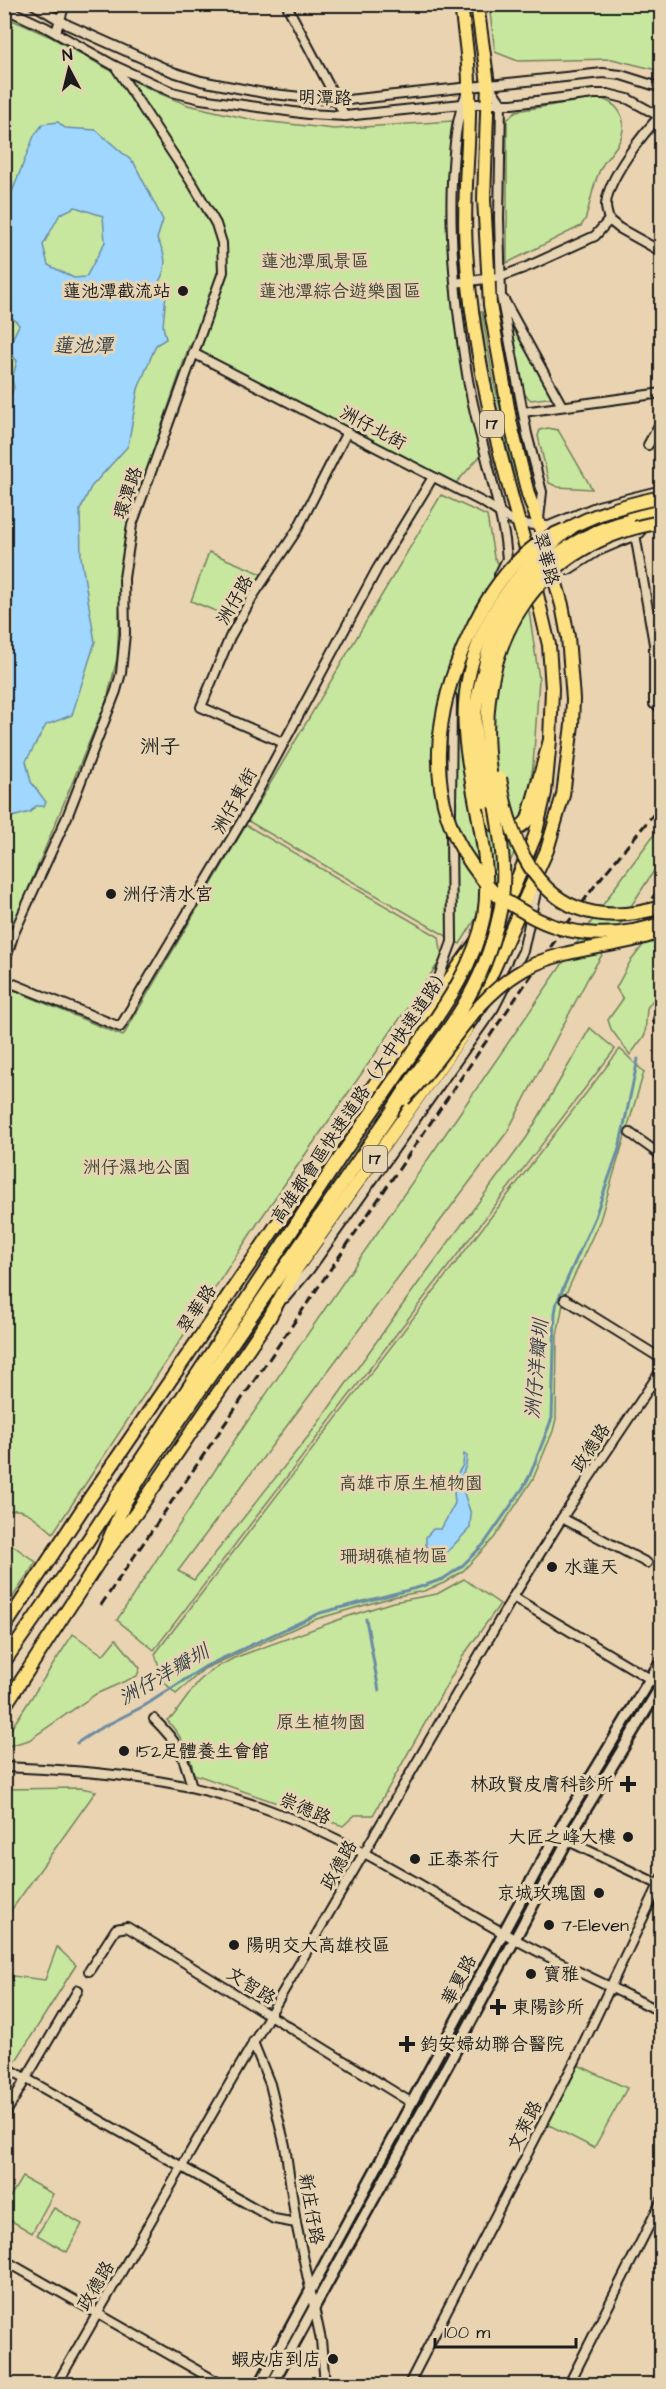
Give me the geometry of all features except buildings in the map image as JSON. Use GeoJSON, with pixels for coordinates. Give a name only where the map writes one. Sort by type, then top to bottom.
{"type":"FeatureCollection","features":[{"type":"Feature","properties":{"kind":"main road","name":"翠華路"},"geometry":{"type":"LineString","coordinates":[[4,1628],[89,1499],[319,1164],[512,892],[535,836],[545,793],[550,740],[552,689],[549,645],[488,409],[462,282],[465,104],[470,86],[461,4]]}},
{"type":"Feature","properties":{"kind":"main road","name":"翠華路"},"geometry":{"type":"LineString","coordinates":[[4,1707],[100,1560],[136,1513],[269,1318],[297,1268],[466,1031],[548,850],[563,795],[572,725],[573,699],[568,638],[556,569],[546,549],[545,524],[528,494],[511,425],[495,338],[494,278],[484,199],[495,103],[489,84],[477,4]]}},
{"type":"Feature","properties":{"kind":"main road","name":"高雄都會區快速道路（大中快速道路）"},"geometry":{"type":"LineString","coordinates":[[4,1662],[71,1566],[344,1153],[448,1002],[465,971],[479,935],[487,890],[483,840],[471,779],[465,729],[465,702],[470,669],[486,623],[504,594],[535,559],[574,526],[607,511],[662,497]]}},
{"type":"Feature","properties":{"kind":"main road"},"geometry":{"type":"LineString","coordinates":[[529,561],[546,549],[603,523],[662,511]]}},
{"type":"Feature","properties":{"kind":"main road"},"geometry":{"type":"LineString","coordinates":[[550,740],[525,825],[512,829],[499,828],[491,820],[485,802],[476,751],[475,714],[491,641],[506,611],[525,585],[550,560],[577,540],[608,526],[662,511]]}},
{"type":"Feature","properties":{"kind":"main road","name":"高雄都會區快速道路（大中快速道路）"},"geometry":{"type":"LineString","coordinates":[[100,1560],[125,1503],[145,1470],[391,1113],[406,1085],[462,1008],[488,957],[500,913],[504,879],[502,842],[488,753],[489,695],[500,646],[514,617],[532,590],[553,570],[596,541],[621,530],[662,522]]}},
{"type":"Feature","properties":{"kind":"main road"},"geometry":{"type":"LineString","coordinates":[[574,526],[546,537],[523,556],[497,584],[469,634],[457,661],[441,725],[438,766],[444,809],[462,851],[482,879],[496,895],[537,919],[554,926],[594,934],[632,932],[662,923]]}},
{"type":"Feature","properties":{"kind":"main road"},"geometry":{"type":"LineString","coordinates":[[488,728],[496,751],[508,819],[523,857],[540,883],[564,903],[592,912],[624,914],[662,907]]}},
{"type":"Feature","properties":{"kind":"main road"},"geometry":{"type":"LineString","coordinates":[[391,1113],[412,1092],[472,1013],[496,988],[526,968],[563,955],[629,942],[662,931]]}},
{"type":"Feature","properties":{"kind":"street","name":"明潭路"},"geometry":{"type":"LineString","coordinates":[[33,4],[60,21],[122,51],[201,81],[264,93],[338,101],[603,73],[621,75],[662,88]]}},
{"type":"Feature","properties":{"kind":"street"},"geometry":{"type":"LineString","coordinates":[[56,33],[65,4]]}},
{"type":"Feature","properties":{"kind":"street"},"geometry":{"type":"LineString","coordinates":[[286,4],[345,116]]}},
{"type":"Feature","properties":{"kind":"street","name":"明潭路"},"geometry":{"type":"LineString","coordinates":[[4,8],[56,33],[115,66],[172,92],[201,99],[308,114],[345,116],[465,104],[512,104],[594,94],[614,95],[628,99],[660,115]]}},
{"type":"Feature","properties":{"kind":"street"},"geometry":{"type":"LineString","coordinates":[[115,66],[122,51]]}},
{"type":"Feature","properties":{"kind":"street","name":"環潭路"},"geometry":{"type":"LineString","coordinates":[[4,965],[14,933],[67,817],[116,691],[121,673],[124,644],[124,578],[132,525],[224,272],[222,243],[216,224],[194,186],[115,66]]}},
{"type":"Feature","properties":{"kind":"street"},"geometry":{"type":"LineString","coordinates":[[660,115],[612,183],[606,205],[609,220],[662,252]]}},
{"type":"Feature","properties":{"kind":"street"},"geometry":{"type":"LineString","coordinates":[[462,282],[494,278],[530,266],[595,236],[609,220]]}},
{"type":"Feature","properties":{"kind":"street","name":"翠華路"},"geometry":{"type":"LineString","coordinates":[[494,278],[501,297],[523,412],[542,492],[545,524]]}},
{"type":"Feature","properties":{"kind":"street","name":"翠華路"},"geometry":{"type":"LineString","coordinates":[[425,1013],[452,942],[450,737],[453,678],[470,634],[507,559],[500,512],[469,382],[462,282]]}},
{"type":"Feature","properties":{"kind":"street"},"geometry":{"type":"LineString","coordinates":[[501,297],[562,406]]}},
{"type":"Feature","properties":{"kind":"street","name":"洲仔北街"},"geometry":{"type":"LineString","coordinates":[[193,353],[518,523],[545,524]]}},
{"type":"Feature","properties":{"kind":"street"},"geometry":{"type":"LineString","coordinates":[[523,412],[662,393]]}},
{"type":"Feature","properties":{"kind":"street"},"geometry":{"type":"LineString","coordinates":[[648,445],[662,420]]}},
{"type":"Feature","properties":{"kind":"street","name":"洲仔路"},"geometry":{"type":"LineString","coordinates":[[284,743],[201,707],[230,637],[253,596],[297,530],[347,432]]}},
{"type":"Feature","properties":{"kind":"street","name":"洲仔東街"},"geometry":{"type":"LineString","coordinates":[[4,980],[120,1027],[243,819],[377,570],[433,477]]}},
{"type":"Feature","properties":{"kind":"street"},"geometry":{"type":"LineString","coordinates":[[545,524],[598,506],[662,490]]}},
{"type":"Feature","properties":{"kind":"street"},"geometry":{"type":"LineString","coordinates":[[545,524],[559,528],[590,516]]}},
{"type":"Feature","properties":{"kind":"street"},"geometry":{"type":"LineString","coordinates":[[507,559],[516,574],[532,575],[556,569],[568,570],[598,551],[635,534],[662,527]]}},
{"type":"Feature","properties":{"kind":"street"},"geometry":{"type":"LineString","coordinates":[[635,534],[651,617],[654,644],[654,704],[662,708]]}},
{"type":"Feature","properties":{"kind":"street"},"geometry":{"type":"LineString","coordinates":[[556,569],[599,543]]}},
{"type":"Feature","properties":{"kind":"street"},"geometry":{"type":"LineString","coordinates":[[651,617],[662,616]]}},
{"type":"Feature","properties":{"kind":"street","name":"翠華路"},"geometry":{"type":"LineString","coordinates":[[269,1318],[309,1270],[494,1008],[523,951],[548,850]]}},
{"type":"Feature","properties":{"kind":"street"},"geometry":{"type":"LineString","coordinates":[[630,1133],[662,1156]]}},
{"type":"Feature","properties":{"kind":"street"},"geometry":{"type":"LineString","coordinates":[[565,1299],[662,1359]]}},
{"type":"Feature","properties":{"kind":"street","name":"政德路"},"geometry":{"type":"LineString","coordinates":[[57,2385],[269,2015],[513,1597],[562,1518],[662,1369]]}},
{"type":"Feature","properties":{"kind":"street"},"geometry":{"type":"LineString","coordinates":[[562,1518],[647,1563]]}},
{"type":"Feature","properties":{"kind":"street"},"geometry":{"type":"LineString","coordinates":[[513,1597],[661,1685]]}},
{"type":"Feature","properties":{"kind":"street","name":"華夏路"},"geometry":{"type":"LineString","coordinates":[[260,2385],[556,1835],[662,1659]]}},
{"type":"Feature","properties":{"kind":"street","name":"華夏路"},"geometry":{"type":"LineString","coordinates":[[272,2385],[568,1840],[661,1685]]}},
{"type":"Feature","properties":{"kind":"street"},"geometry":{"type":"LineString","coordinates":[[154,1719],[174,1739],[185,1762],[192,1787]]}},
{"type":"Feature","properties":{"kind":"street","name":"崇德路"},"geometry":{"type":"LineString","coordinates":[[4,1767],[103,1772],[192,1787],[270,1810],[365,1852],[514,1939],[662,2012]]}},
{"type":"Feature","properties":{"kind":"street"},"geometry":{"type":"LineString","coordinates":[[556,1835],[660,1883]]}},
{"type":"Feature","properties":{"kind":"street","name":"文萊路"},"geometry":{"type":"LineString","coordinates":[[409,2385],[611,1988],[660,1883]]}},
{"type":"Feature","properties":{"kind":"street","name":"文智路"},"geometry":{"type":"LineString","coordinates":[[89,1971],[116,1929],[127,1927],[411,2103]]}},
{"type":"Feature","properties":{"kind":"street"},"geometry":{"type":"LineString","coordinates":[[4,2116],[78,1990]]}},
{"type":"Feature","properties":{"kind":"street","name":"新庄仔路"},"geometry":{"type":"LineString","coordinates":[[254,2042],[270,2084],[285,2146],[296,2223],[312,2288],[325,2385]]}},
{"type":"Feature","properties":{"kind":"street"},"geometry":{"type":"LineString","coordinates":[[4,2066],[274,2218],[296,2223]]}},
{"type":"Feature","properties":{"kind":"street"},"geometry":{"type":"LineString","coordinates":[[570,2385],[662,2200]]}},
{"type":"Feature","properties":{"kind":"street"},"geometry":{"type":"LineString","coordinates":[[4,2260],[221,2385]]}},
{"type":"Feature","properties":{"kind":"green space"},"geometry":{"type":"Polygon","coordinates":[[[489,5],[661,5],[661,71],[612,59],[518,61],[495,52],[489,5]]]}},
{"type":"Feature","properties":{"kind":"green space","name":"蓮池潭風景區"},"geometry":{"type":"Polygon","coordinates":[[[5,17],[51,37],[106,68],[188,105],[253,120],[334,129],[452,121],[447,202],[450,274],[468,394],[482,454],[456,483],[189,346],[133,510],[122,566],[117,659],[107,699],[5,945],[5,17]]]}},
{"type":"Feature","properties":{"kind":"green space"},"geometry":{"type":"Polygon","coordinates":[[[598,98],[615,106],[622,116],[623,128],[618,144],[599,172],[585,220],[581,226],[507,263],[507,120],[516,111],[598,98]]]}},
{"type":"Feature","properties":{"kind":"green space"},"geometry":{"type":"Polygon","coordinates":[[[480,312],[482,312],[493,379],[521,491],[518,492],[490,379],[480,312]]]}},
{"type":"Feature","properties":{"kind":"green space"},"geometry":{"type":"Polygon","coordinates":[[[509,318],[555,397],[531,400],[523,393],[509,318]]]}},
{"type":"Feature","properties":{"kind":"green space"},"geometry":{"type":"Polygon","coordinates":[[[548,428],[558,430],[592,489],[558,487],[549,483],[538,436],[540,430],[548,428]]]}},
{"type":"Feature","properties":{"kind":"green space"},"geometry":{"type":"Polygon","coordinates":[[[441,495],[487,516],[494,557],[529,611],[539,679],[533,766],[521,837],[507,869],[460,944],[248,821],[441,495]]]}},
{"type":"Feature","properties":{"kind":"green space"},"geometry":{"type":"Polygon","coordinates":[[[209,552],[262,574],[235,619],[191,601],[209,552]]]}},
{"type":"Feature","properties":{"kind":"green space","name":"洲仔濕地公園"},"geometry":{"type":"Polygon","coordinates":[[[246,825],[439,937],[442,958],[259,1221],[53,1533],[37,1519],[24,1512],[11,1510],[5,1513],[4,1046],[6,987],[123,1036],[246,825]]]}},
{"type":"Feature","properties":{"kind":"green space"},"geometry":{"type":"Polygon","coordinates":[[[661,825],[661,860],[588,978],[507,1132],[178,1571],[194,1580],[311,1433],[527,1137],[590,1028],[615,1049],[154,1650],[117,1620],[236,1438],[616,886],[661,825]]]}},
{"type":"Feature","properties":{"kind":"green space"},"geometry":{"type":"Polygon","coordinates":[[[661,922],[661,989],[647,1008],[645,1035],[630,1055],[611,1029],[608,1020],[623,999],[616,988],[630,962],[661,922]]]}},
{"type":"Feature","properties":{"kind":"green space","name":"高雄市原生植物園"},"geometry":{"type":"Polygon","coordinates":[[[620,1049],[644,1072],[600,1220],[564,1298],[557,1336],[556,1419],[553,1431],[533,1479],[494,1538],[463,1571],[444,1583],[424,1591],[393,1597],[313,1620],[204,1669],[176,1694],[164,1682],[155,1654],[620,1049]]]}},
{"type":"Feature","properties":{"kind":"green space"},"geometry":{"type":"Polygon","coordinates":[[[5,1540],[36,1562],[5,1609],[5,1540]]]}},
{"type":"Feature","properties":{"kind":"green space","name":"原生植物園"},"geometry":{"type":"Polygon","coordinates":[[[464,1579],[500,1604],[463,1656],[373,1815],[355,1815],[343,1826],[194,1774],[185,1745],[167,1720],[174,1715],[198,1682],[210,1671],[234,1658],[349,1616],[393,1602],[437,1594],[464,1579]]]}},
{"type":"Feature","properties":{"kind":"green space"},"geometry":{"type":"Polygon","coordinates":[[[73,1634],[103,1655],[116,1639],[140,1668],[137,1676],[96,1694],[29,1740],[5,1747],[5,1738],[73,1634]]]}},
{"type":"Feature","properties":{"kind":"green space"},"geometry":{"type":"Polygon","coordinates":[[[81,1788],[96,1791],[5,1919],[5,1789],[81,1788]]]}},
{"type":"Feature","properties":{"kind":"green space"},"geometry":{"type":"Polygon","coordinates":[[[57,1947],[76,1965],[12,2067],[5,2062],[5,1975],[45,1980],[57,1947]]]}},
{"type":"Feature","properties":{"kind":"green space"},"geometry":{"type":"Polygon","coordinates":[[[576,2064],[627,2088],[594,2148],[545,2123],[576,2064]]]}},
{"type":"Feature","properties":{"kind":"green space"},"geometry":{"type":"Polygon","coordinates":[[[22,2177],[53,2194],[32,2233],[5,2217],[5,2201],[7,2202],[22,2177]]]}},
{"type":"Feature","properties":{"kind":"green space"},"geometry":{"type":"Polygon","coordinates":[[[54,2208],[82,2224],[67,2252],[37,2235],[54,2208]]]}},
{"type":"Feature","properties":{"kind":"water","name":"蓮池潭"},"geometry":{"type":"Polygon","coordinates":[[[58,122],[65,128],[96,130],[134,163],[163,220],[157,239],[165,260],[164,271],[159,282],[166,294],[163,326],[166,339],[156,345],[138,389],[128,446],[91,487],[80,510],[81,557],[95,642],[72,715],[46,725],[26,761],[31,782],[46,802],[44,806],[36,806],[30,812],[5,819],[4,407],[14,388],[12,379],[17,361],[11,354],[9,346],[19,325],[15,320],[5,317],[5,210],[34,136],[43,124],[58,122]],[[75,207],[60,214],[43,245],[48,265],[74,278],[86,277],[105,242],[103,216],[75,207]]]}},
{"type":"Feature","properties":{"kind":"water"},"geometry":{"type":"Polygon","coordinates":[[[464,1454],[467,1456],[466,1465],[460,1481],[471,1514],[470,1528],[448,1551],[436,1555],[426,1546],[426,1537],[433,1529],[441,1529],[455,1503],[453,1481],[463,1465],[464,1454]]]}},
{"type":"Feature","properties":{"kind":"waterway","name":"洲仔洋瓣圳"},"geometry":{"type":"LineString","coordinates":[[77,1743],[144,1706],[206,1666],[320,1613],[443,1579],[461,1567],[484,1544],[523,1488],[552,1418],[557,1302],[595,1217],[619,1149],[638,1059]]}},
{"type":"Feature","properties":{"kind":"waterway"},"geometry":{"type":"LineString","coordinates":[[366,1619],[379,1691]]}},
{"type":"Feature","properties":{"kind":"railway"},"geometry":{"type":"LineString","coordinates":[[101,1605],[552,945],[596,884],[662,804]]}},
{"type":"Feature","properties":{"kind":"railway"},"geometry":{"type":"LineString","coordinates":[[629,932],[662,884]]}},
{"type":"Feature","properties":{"kind":"railway"},"geometry":{"type":"LineString","coordinates":[[639,931],[662,900]]}},
{"type":"Feature","properties":{"kind":"place","name":"蓮池潭截流站"},"geometry":{"type":"Point","coordinates":[183,291]}},
{"type":"Feature","properties":{"kind":"place","name":"洲仔清水宮"},"geometry":{"type":"Point","coordinates":[111,894]}},
{"type":"Feature","properties":{"kind":"place","name":"水蓮天"},"geometry":{"type":"Point","coordinates":[552,1567]}},
{"type":"Feature","properties":{"kind":"place","name":"152足體養生會館"},"geometry":{"type":"Point","coordinates":[124,1751]}},
{"type":"Feature","properties":{"kind":"place","name":"林政賢皮膚科診所"},"geometry":{"type":"Point","coordinates":[628,1784]}},
{"type":"Feature","properties":{"kind":"place","name":"大匠之峰大樓"},"geometry":{"type":"Point","coordinates":[628,1837]}},
{"type":"Feature","properties":{"kind":"place","name":"正泰茶行"},"geometry":{"type":"Point","coordinates":[415,1859]}},
{"type":"Feature","properties":{"kind":"place","name":"京城玫瑰園"},"geometry":{"type":"Point","coordinates":[599,1893]}},
{"type":"Feature","properties":{"kind":"place","name":"7-Eleven"},"geometry":{"type":"Point","coordinates":[549,1925]}},
{"type":"Feature","properties":{"kind":"place","name":"陽明交大高雄校區"},"geometry":{"type":"Point","coordinates":[234,1945]}},
{"type":"Feature","properties":{"kind":"place","name":"寶雅"},"geometry":{"type":"Point","coordinates":[531,1974]}},
{"type":"Feature","properties":{"kind":"place","name":"東陽診所"},"geometry":{"type":"Point","coordinates":[498,2007]}},
{"type":"Feature","properties":{"kind":"place","name":"鈞安婦幼聯合醫院"},"geometry":{"type":"Point","coordinates":[407,2044]}},
{"type":"Feature","properties":{"kind":"place","name":"蝦皮店到店"},"geometry":{"type":"Point","coordinates":[333,2359]}},
{"type":"Feature","properties":{"kind":"district","name":"洲子"},"geometry":{"type":"Point","coordinates":[160,747]}},
{"type":"Feature","properties":{"kind":"park label","name":"蓮池潭綜合遊樂園區"},"geometry":{"type":"Point","coordinates":[340,291]}},
{"type":"Feature","properties":{"kind":"park label","name":"珊瑚礁植物區"},"geometry":{"type":"Point","coordinates":[394,1556]}}]}
